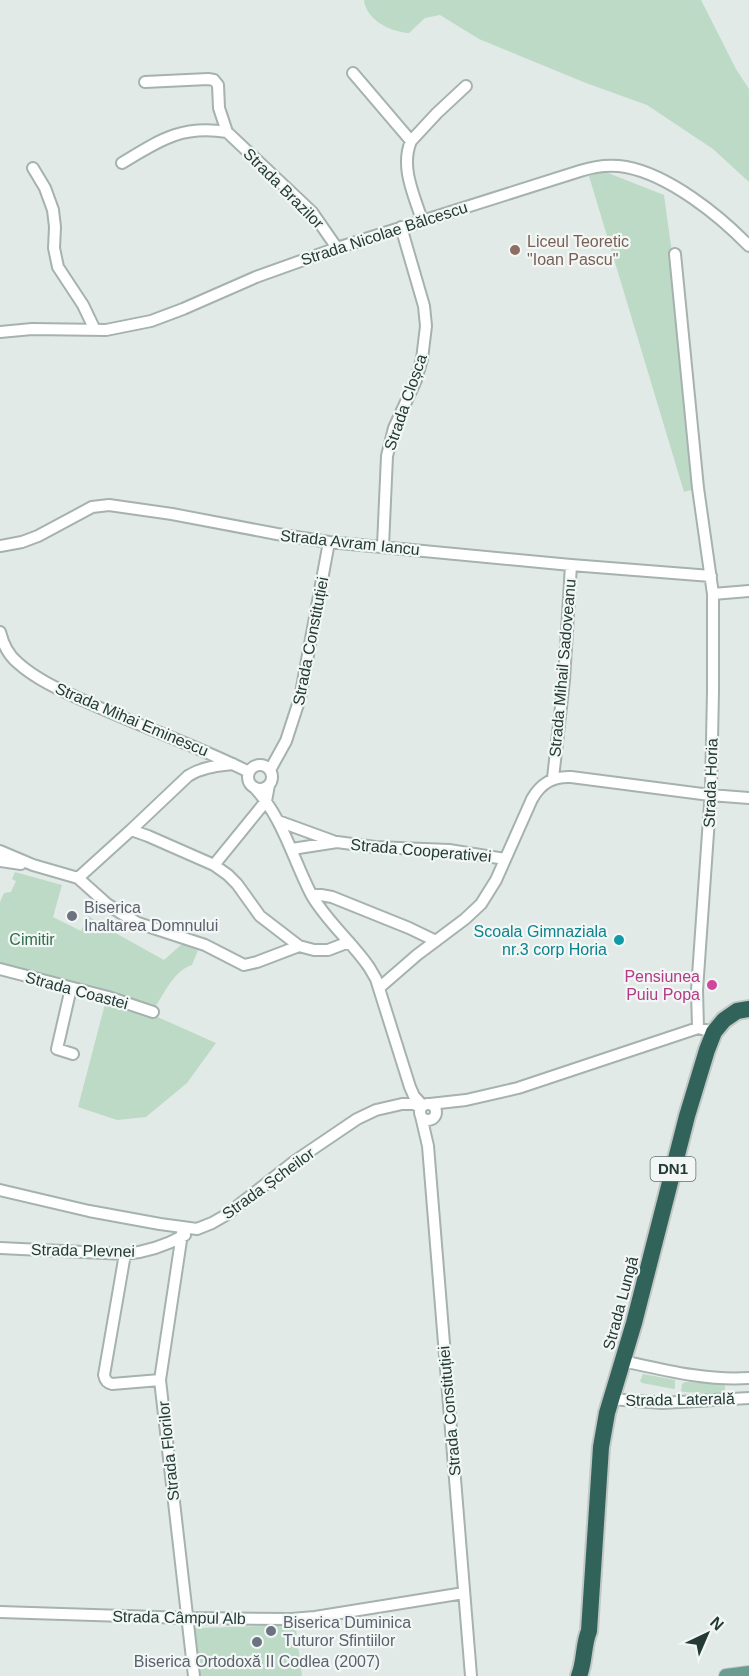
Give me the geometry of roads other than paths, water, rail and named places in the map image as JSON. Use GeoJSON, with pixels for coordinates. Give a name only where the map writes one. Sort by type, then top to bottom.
{"type":"FeatureCollection","features":[{"type":"Feature","properties":{"kind":"highway","name":"Strada Lungă"},"geometry":{"type":"LineString","coordinates":[[589,1676],[591,1648],[589,1631],[604,1425],[702,1063],[706,1030],[719,1025],[737,1011],[749,1009]]}},
{"type":"Feature","properties":{"kind":"highway","name":"Strada Lungă"},"geometry":{"type":"LineString","coordinates":[[579,1676],[589,1631]]}},
{"type":"Feature","properties":{"kind":"main road"},"geometry":{"type":"LineString","coordinates":[[726,1676],[749,1673]]}},
{"type":"Feature","properties":{"kind":"street"},"geometry":{"type":"LineString","coordinates":[[353,73],[411,141]]}},
{"type":"Feature","properties":{"kind":"street"},"geometry":{"type":"LineString","coordinates":[[122,163],[160,140],[171,136],[212,130],[227,132],[219,108],[218,85],[214,80],[145,81]]}},
{"type":"Feature","properties":{"kind":"street"},"geometry":{"type":"LineString","coordinates":[[422,220],[407,170],[406,158],[411,141],[466,86]]}},
{"type":"Feature","properties":{"kind":"street","name":"Strada Brazilor"},"geometry":{"type":"LineString","coordinates":[[227,132],[312,212],[337,248]]}},
{"type":"Feature","properties":{"kind":"street","name":"Strada Nicolae Bălcescu"},"geometry":{"type":"LineString","coordinates":[[0,332],[32,329],[95,330],[131,326],[166,316],[245,281],[337,248],[598,166],[627,167],[676,188],[704,206],[749,246]]}},
{"type":"Feature","properties":{"kind":"street"},"geometry":{"type":"LineString","coordinates":[[33,168],[45,188],[53,210],[54,248],[58,267],[83,306],[95,330]]}},
{"type":"Feature","properties":{"kind":"street","name":"Strada Cloșca"},"geometry":{"type":"LineString","coordinates":[[383,546],[387,456],[394,428],[419,369],[426,327],[424,306],[401,227]]}},
{"type":"Feature","properties":{"kind":"street","name":"Strada Horia"},"geometry":{"type":"LineString","coordinates":[[675,254],[698,488],[713,594],[710,795],[698,990],[706,1030]]}},
{"type":"Feature","properties":{"kind":"street","name":"Strada Avram Iancu"},"geometry":{"type":"LineString","coordinates":[[0,546],[22,543],[92,507],[109,505],[329,542],[711,576]]}},
{"type":"Feature","properties":{"kind":"street","name":"Strada Constituției"},"geometry":{"type":"LineString","coordinates":[[270,770],[286,741],[300,698],[329,542]]}},
{"type":"Feature","properties":{"kind":"street","name":"Strada Mihail Sadoveanu"},"geometry":{"type":"LineString","coordinates":[[379,988],[482,904],[493,887],[535,794],[540,787],[553,778],[564,680],[571,565]]}},
{"type":"Feature","properties":{"kind":"street"},"geometry":{"type":"LineString","coordinates":[[713,594],[749,591]]}},
{"type":"Feature","properties":{"kind":"street","name":"Strada Mihai Eminescu"},"geometry":{"type":"LineString","coordinates":[[0,632],[12,658],[53,686],[249,772]]}},
{"type":"Feature","properties":{"kind":"street"},"geometry":{"type":"LineString","coordinates":[[78,878],[188,776],[210,767],[233,765]]}},
{"type":"Feature","properties":{"kind":"street"},"geometry":{"type":"LineString","coordinates":[[214,864],[266,801],[272,777],[270,770],[265,766],[257,765],[251,769],[248,779],[254,787],[264,788],[269,784]]}},
{"type":"Feature","properties":{"kind":"street"},"geometry":{"type":"LineString","coordinates":[[553,778],[570,777],[749,798]]}},
{"type":"Feature","properties":{"kind":"street","name":"Strada Constituției"},"geometry":{"type":"LineString","coordinates":[[254,787],[278,821],[312,896],[369,967],[379,988],[414,1096],[427,1111],[471,1676]]}},
{"type":"Feature","properties":{"kind":"street","name":"Strada Cooperativei"},"geometry":{"type":"LineString","coordinates":[[278,821],[337,842],[375,847],[470,852],[505,859]]}},
{"type":"Feature","properties":{"kind":"street"},"geometry":{"type":"LineString","coordinates":[[131,830],[214,864],[237,884],[260,916],[299,946],[314,950],[327,950],[349,942]]}},
{"type":"Feature","properties":{"kind":"street","name":"Strada Cooperativei"},"geometry":{"type":"LineString","coordinates":[[292,849],[337,842]]}},
{"type":"Feature","properties":{"kind":"street"},"geometry":{"type":"LineString","coordinates":[[0,851],[33,865],[78,878],[107,904],[131,919],[205,945],[244,965],[299,946]]}},
{"type":"Feature","properties":{"kind":"street"},"geometry":{"type":"LineString","coordinates":[[0,861],[33,865]]}},
{"type":"Feature","properties":{"kind":"street"},"geometry":{"type":"LineString","coordinates":[[312,896],[332,897],[410,928],[436,941]]}},
{"type":"Feature","properties":{"kind":"street","name":"Strada Coastei"},"geometry":{"type":"LineString","coordinates":[[0,969],[108,997],[153,1012]]}},
{"type":"Feature","properties":{"kind":"street"},"geometry":{"type":"LineString","coordinates":[[71,988],[57,1049],[73,1054]]}},
{"type":"Feature","properties":{"kind":"street"},"geometry":{"type":"LineString","coordinates":[[427,1111],[442,1109],[458,1101],[495,1094],[706,1030]]}},
{"type":"Feature","properties":{"kind":"street","name":"Strada Șcheilor"},"geometry":{"type":"LineString","coordinates":[[197,1229],[226,1215],[295,1161],[357,1119],[376,1110],[402,1104],[414,1104],[427,1111]]}},
{"type":"Feature","properties":{"kind":"street"},"geometry":{"type":"LineString","coordinates":[[0,1190],[182,1232]]}},
{"type":"Feature","properties":{"kind":"street","name":"Strada Plevnei"},"geometry":{"type":"LineString","coordinates":[[0,1248],[138,1253],[159,1248],[182,1232],[197,1229]]}},
{"type":"Feature","properties":{"kind":"street","name":"Strada Florilor"},"geometry":{"type":"LineString","coordinates":[[182,1232],[160,1380],[194,1676]]}},
{"type":"Feature","properties":{"kind":"street"},"geometry":{"type":"LineString","coordinates":[[125,1254],[105,1378],[112,1384],[160,1380]]}},
{"type":"Feature","properties":{"kind":"street","name":"Strada Laterală"},"geometry":{"type":"LineString","coordinates":[[623,1361],[730,1380],[749,1378]]}},
{"type":"Feature","properties":{"kind":"street"},"geometry":{"type":"LineString","coordinates":[[729,1399],[730,1380]]}},
{"type":"Feature","properties":{"kind":"street","name":"Strada Laterală"},"geometry":{"type":"LineString","coordinates":[[611,1399],[662,1402],[749,1398]]}},
{"type":"Feature","properties":{"kind":"street","name":"Strada Câmpul Alb"},"geometry":{"type":"LineString","coordinates":[[0,1612],[291,1619],[464,1593]]}},
{"type":"Feature","properties":{"kind":"place","name":"Liceul Teoretic \"Ioan Pascu\""},"geometry":{"type":"Point","coordinates":[515,250]}},
{"type":"Feature","properties":{"kind":"place","name":"Biserica Inaltarea Domnului"},"geometry":{"type":"Point","coordinates":[72,916]}},
{"type":"Feature","properties":{"kind":"place","name":"Scoala Gimnaziala nr.3 corp Horia"},"geometry":{"type":"Point","coordinates":[619,940]}},
{"type":"Feature","properties":{"kind":"place","name":"Pensiunea Puiu Popa"},"geometry":{"type":"Point","coordinates":[712,985]}},
{"type":"Feature","properties":{"kind":"place","name":"Biserica Duminica Tuturor Sfintiilor"},"geometry":{"type":"Point","coordinates":[271,1631]}},
{"type":"Feature","properties":{"kind":"place","name":"Biserica Ortodoxă II Codlea (2007)"},"geometry":{"type":"Point","coordinates":[257,1642]}},
{"type":"Feature","properties":{"kind":"park label","name":"Cimitir"},"geometry":{"type":"Point","coordinates":[32,939]}}]}
